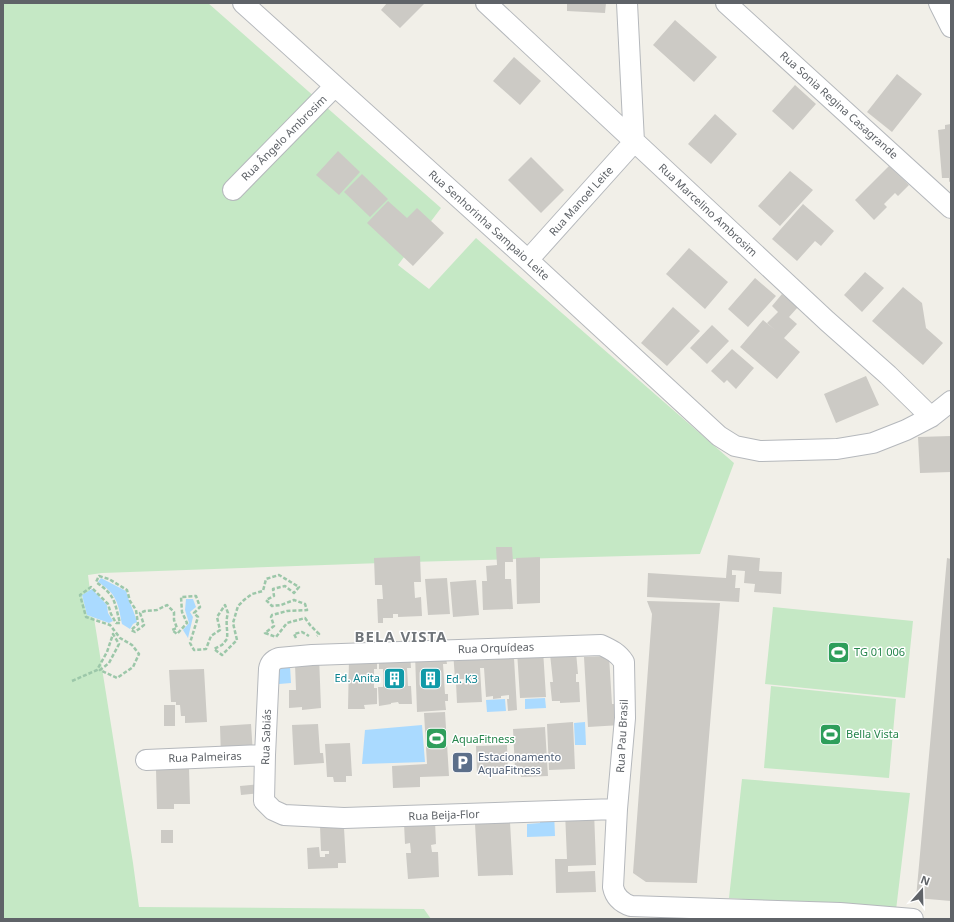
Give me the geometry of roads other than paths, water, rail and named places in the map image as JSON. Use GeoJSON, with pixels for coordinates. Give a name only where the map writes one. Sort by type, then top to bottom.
{"type":"FeatureCollection","features":[{"type":"Feature","properties":{"kind":"street","name":"Rua Senhorinha Sampaio Leite"},"geometry":{"type":"LineString","coordinates":[[243,3],[528,260],[719,436],[735,446],[760,451],[837,450],[874,443],[906,430],[931,417]]}},
{"type":"Feature","properties":{"kind":"street","name":"Rua Marcelino Ambrosim"},"geometry":{"type":"LineString","coordinates":[[486,3],[634,142],[888,375],[931,417]]}},
{"type":"Feature","properties":{"kind":"street"},"geometry":{"type":"LineString","coordinates":[[627,3],[634,142]]}},
{"type":"Feature","properties":{"kind":"street","name":"Rua Sonia Regina Casagrande"},"geometry":{"type":"LineString","coordinates":[[726,3],[951,208]]}},
{"type":"Feature","properties":{"kind":"street"},"geometry":{"type":"LineString","coordinates":[[939,3],[951,27]]}},
{"type":"Feature","properties":{"kind":"street","name":"Rua Ângelo Ambrosim"},"geometry":{"type":"LineString","coordinates":[[233,190],[335,86]]}},
{"type":"Feature","properties":{"kind":"street","name":"Rua Manoel Leite"},"geometry":{"type":"LineString","coordinates":[[528,260],[634,142]]}},
{"type":"Feature","properties":{"kind":"street"},"geometry":{"type":"LineString","coordinates":[[931,417],[951,401]]}},
{"type":"Feature","properties":{"kind":"street","name":"Rua Orquídeas"},"geometry":{"type":"LineString","coordinates":[[272,662],[278,658],[312,655],[602,646],[614,651],[624,662]]}},
{"type":"Feature","properties":{"kind":"street","name":"Rua Sabiás"},"geometry":{"type":"LineString","coordinates":[[272,662],[269,669],[264,755],[264,801],[273,810]]}},
{"type":"Feature","properties":{"kind":"street","name":"Rua Pau Brasil"},"geometry":{"type":"LineString","coordinates":[[624,662],[625,718],[617,809],[613,887],[614,893],[624,904],[631,906],[839,916]]}},
{"type":"Feature","properties":{"kind":"street","name":"Rua Palmeiras"},"geometry":{"type":"LineString","coordinates":[[146,760],[264,755]]}},
{"type":"Feature","properties":{"kind":"street","name":"Rua Beija-Flor"},"geometry":{"type":"LineString","coordinates":[[273,810],[284,815],[344,818],[617,809]]}},
{"type":"Feature","properties":{"kind":"street"},"geometry":{"type":"LineString","coordinates":[[839,916],[913,919]]}},
{"type":"Feature","properties":{"kind":"water"},"geometry":{"type":"Polygon","coordinates":[[[101,578],[126,591],[137,622],[133,624],[130,629],[122,624],[118,605],[113,595],[98,582],[101,578]]]}},
{"type":"Feature","properties":{"kind":"water"},"geometry":{"type":"Polygon","coordinates":[[[92,589],[107,605],[108,613],[113,621],[109,623],[87,615],[82,595],[92,589]]]}},
{"type":"Feature","properties":{"kind":"water"},"geometry":{"type":"Polygon","coordinates":[[[186,599],[193,599],[196,607],[190,612],[193,617],[188,638],[183,630],[189,623],[185,610],[186,599]]]}},
{"type":"Feature","properties":{"kind":"water"},"geometry":{"type":"Polygon","coordinates":[[[290,666],[291,683],[279,684],[278,667],[290,666]]]}},
{"type":"Feature","properties":{"kind":"water"},"geometry":{"type":"Polygon","coordinates":[[[545,698],[546,708],[525,709],[525,699],[545,698]]]}},
{"type":"Feature","properties":{"kind":"water"},"geometry":{"type":"Polygon","coordinates":[[[505,699],[506,711],[487,712],[486,700],[505,699]]]}},
{"type":"Feature","properties":{"kind":"water"},"geometry":{"type":"Polygon","coordinates":[[[585,722],[586,745],[575,745],[574,723],[585,722]]]}},
{"type":"Feature","properties":{"kind":"water"},"geometry":{"type":"Polygon","coordinates":[[[422,725],[425,762],[362,764],[365,730],[422,725]]]}},
{"type":"Feature","properties":{"kind":"water"},"geometry":{"type":"Polygon","coordinates":[[[554,811],[555,836],[527,837],[527,824],[540,823],[540,812],[554,811]]]}},
{"type":"Feature","properties":{"kind":"place","name":"TG 01 006"},"geometry":{"type":"Point","coordinates":[839,652]}},
{"type":"Feature","properties":{"kind":"place","name":"Ed. Anita"},"geometry":{"type":"Point","coordinates":[395,678]}},
{"type":"Feature","properties":{"kind":"place","name":"Ed. K3"},"geometry":{"type":"Point","coordinates":[430,679]}},
{"type":"Feature","properties":{"kind":"place","name":"Bella Vista"},"geometry":{"type":"Point","coordinates":[830,734]}},
{"type":"Feature","properties":{"kind":"place","name":"AquaFitness"},"geometry":{"type":"Point","coordinates":[436,739]}},
{"type":"Feature","properties":{"kind":"place","name":"Estacionamento AquaFitness"},"geometry":{"type":"Point","coordinates":[462,763]}},
{"type":"Feature","properties":{"kind":"district","name":"BELA VISTA"},"geometry":{"type":"Point","coordinates":[401,637]}}]}
